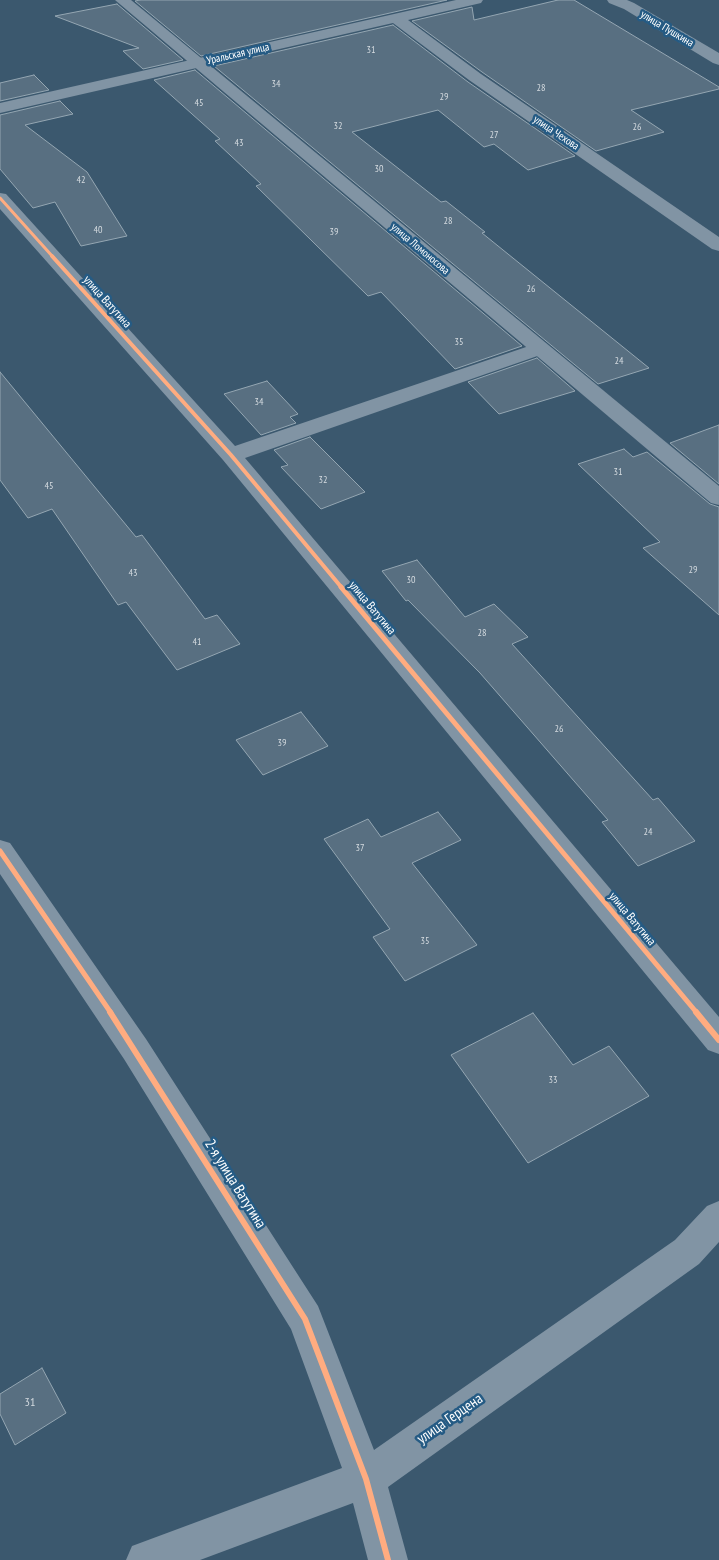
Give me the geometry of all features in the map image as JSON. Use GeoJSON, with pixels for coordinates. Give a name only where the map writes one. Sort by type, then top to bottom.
{"type":"FeatureCollection","features":[{"type":"Feature","properties":{"kind":"street","name":"улица Ломоносова"},"geometry":{"type":"LineString","coordinates":[[122,0],[200,63],[719,498]]}},
{"type":"Feature","properties":{"kind":"street","name":"Уральская улица"},"geometry":{"type":"LineString","coordinates":[[0,108],[476,0]]}},
{"type":"Feature","properties":{"kind":"street","name":"улица Пушкина"},"geometry":{"type":"LineString","coordinates":[[614,0],[629,6],[719,60]]}},
{"type":"Feature","properties":{"kind":"street","name":"улица Чехова"},"geometry":{"type":"LineString","coordinates":[[396,18],[475,77],[719,245]]}},
{"type":"Feature","properties":{"kind":"street","name":"улица Ватутина"},"geometry":{"type":"LineString","coordinates":[[0,198],[231,455],[719,1040]]}},
{"type":"Feature","properties":{"kind":"street"},"geometry":{"type":"LineString","coordinates":[[231,455],[539,349]]}},
{"type":"Feature","properties":{"kind":"street","name":"2-я улица Ватутина"},"geometry":{"type":"LineString","coordinates":[[0,851],[136,1049],[306,1319],[366,1478],[388,1560]]}},
{"type":"Feature","properties":{"kind":"street","name":"улица Герцена"},"geometry":{"type":"LineString","coordinates":[[146,1560],[366,1478],[687,1252],[719,1216]]}},
{"type":"Feature","properties":{"kind":"building"},"geometry":{"type":"Polygon","coordinates":[[[447,0],[201,56],[135,1],[447,0]]]}},
{"type":"Feature","properties":{"kind":"building"},"geometry":{"type":"Polygon","coordinates":[[[558,0],[574,0],[719,87],[719,89],[631,110],[664,132],[596,151],[412,21],[472,7],[474,20],[558,0]]]}},
{"type":"Feature","properties":{"kind":"building"},"geometry":{"type":"Polygon","coordinates":[[[117,4],[183,60],[143,69],[123,51],[139,48],[55,16],[117,4]]]}},
{"type":"Feature","properties":{"kind":"building"},"geometry":{"type":"Polygon","coordinates":[[[393,25],[468,82],[575,156],[528,170],[494,144],[484,147],[438,110],[352,132],[441,202],[446,201],[485,232],[482,233],[649,368],[598,384],[214,66],[393,25]]]}},
{"type":"Feature","properties":{"kind":"building"},"geometry":{"type":"Polygon","coordinates":[[[195,70],[522,346],[455,369],[381,292],[368,296],[256,186],[261,184],[215,141],[220,139],[154,80],[195,70]]]}},
{"type":"Feature","properties":{"kind":"building"},"geometry":{"type":"Polygon","coordinates":[[[34,75],[49,90],[0,101],[0,83],[34,75]]]}},
{"type":"Feature","properties":{"kind":"building"},"geometry":{"type":"Polygon","coordinates":[[[60,101],[73,114],[25,125],[87,172],[127,236],[81,246],[55,202],[33,208],[0,169],[0,115],[60,101]]]}},
{"type":"Feature","properties":{"kind":"building"},"geometry":{"type":"Polygon","coordinates":[[[537,358],[575,391],[499,414],[468,382],[537,358]]]}},
{"type":"Feature","properties":{"kind":"building"},"geometry":{"type":"Polygon","coordinates":[[[0,372],[136,537],[142,535],[205,619],[217,615],[240,644],[177,670],[126,602],[118,605],[52,509],[28,518],[0,480],[0,372]]]}},
{"type":"Feature","properties":{"kind":"building"},"geometry":{"type":"Polygon","coordinates":[[[267,381],[298,414],[290,417],[296,423],[261,435],[224,394],[267,381]]]}},
{"type":"Feature","properties":{"kind":"building"},"geometry":{"type":"Polygon","coordinates":[[[719,425],[719,484],[670,443],[719,425]]]}},
{"type":"Feature","properties":{"kind":"building"},"geometry":{"type":"Polygon","coordinates":[[[310,437],[365,492],[321,509],[281,467],[288,465],[274,450],[310,437]]]}},
{"type":"Feature","properties":{"kind":"building"},"geometry":{"type":"Polygon","coordinates":[[[624,449],[633,457],[647,452],[710,504],[719,507],[719,615],[643,548],[660,542],[578,464],[624,449]]]}},
{"type":"Feature","properties":{"kind":"building"},"geometry":{"type":"Polygon","coordinates":[[[417,560],[465,617],[494,604],[528,637],[512,644],[653,800],[658,798],[695,841],[638,866],[602,822],[608,820],[480,673],[408,600],[406,601],[382,571],[417,560]]]}},
{"type":"Feature","properties":{"kind":"building"},"geometry":{"type":"Polygon","coordinates":[[[301,712],[328,746],[263,775],[236,740],[301,712]]]}},
{"type":"Feature","properties":{"kind":"building"},"geometry":{"type":"Polygon","coordinates":[[[438,812],[461,840],[412,863],[477,945],[405,981],[373,937],[390,929],[324,839],[368,819],[381,837],[438,812]]]}},
{"type":"Feature","properties":{"kind":"building"},"geometry":{"type":"Polygon","coordinates":[[[533,1013],[573,1065],[609,1046],[649,1096],[528,1163],[451,1055],[533,1013]]]}},
{"type":"Feature","properties":{"kind":"building"},"geometry":{"type":"Polygon","coordinates":[[[42,1368],[66,1413],[15,1445],[0,1414],[0,1394],[42,1368]]]}},
{"type":"Feature","properties":{"kind":"cycle path"},"geometry":{"type":"LineString","coordinates":[[0,198],[231,455],[719,1040]]}},
{"type":"Feature","properties":{"kind":"cycle path"},"geometry":{"type":"LineString","coordinates":[[0,851],[135,1049],[305,1319],[366,1479],[388,1560]]}}]}
